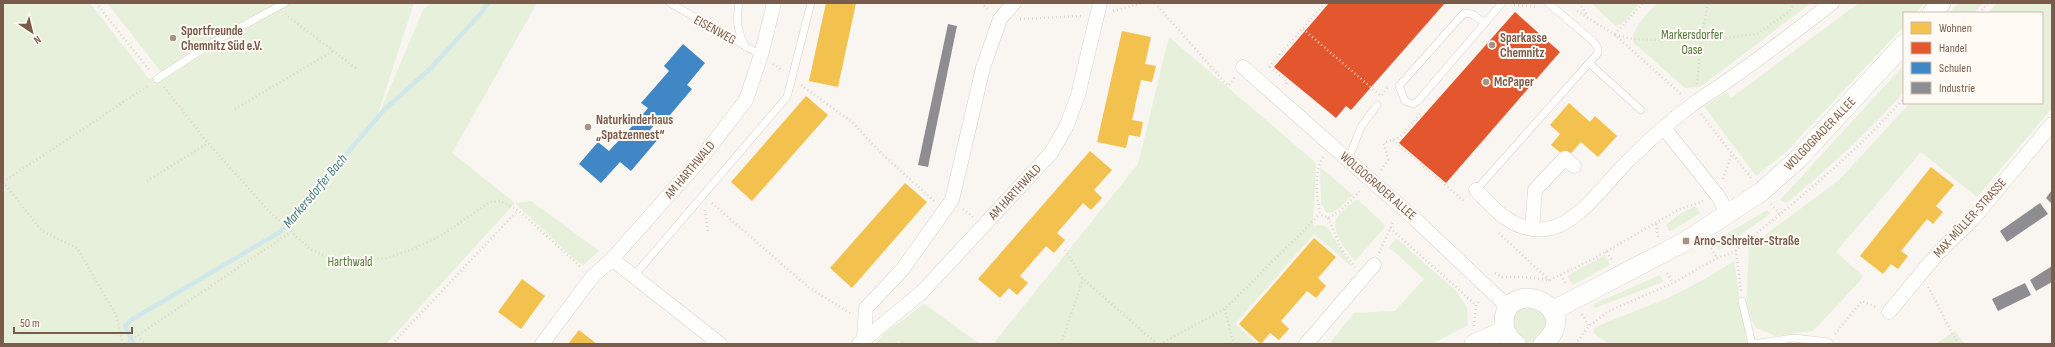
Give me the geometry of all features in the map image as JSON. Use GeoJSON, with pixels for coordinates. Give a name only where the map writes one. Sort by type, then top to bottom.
{"type":"FeatureCollection","features":[{"type":"Feature","properties":{"kind":"main road"},"geometry":{"type":"LineString","coordinates":[[1933,12],[1941,3]]}},
{"type":"Feature","properties":{"kind":"main road","name":"WOLGOGRADER ALLEE"},"geometry":{"type":"LineString","coordinates":[[1552,311],[1686,241],[1762,192],[1797,160],[1903,45]]}},
{"type":"Feature","properties":{"kind":"main road"},"geometry":{"type":"LineString","coordinates":[[1477,342],[1511,337],[1504,321],[1508,308],[1514,302],[1526,298],[1536,298],[1547,304],[1552,311],[1555,327],[1550,342]]}},
{"type":"Feature","properties":{"kind":"street","name":"AM HARTHWALD"},"geometry":{"type":"LineString","coordinates":[[592,277],[612,259],[700,160],[746,100],[761,55],[774,3]]}},
{"type":"Feature","properties":{"kind":"street","name":"AM HARTHWALD"},"geometry":{"type":"LineString","coordinates":[[862,341],[866,308],[902,270],[951,207],[983,68],[1000,19],[1014,3]]}},
{"type":"Feature","properties":{"kind":"street"},"geometry":{"type":"LineString","coordinates":[[1476,190],[1501,215],[1514,223],[1532,229],[1547,229],[1559,226],[1576,216],[1629,160],[1693,104],[1722,85],[1832,3]]}},
{"type":"Feature","properties":{"kind":"street","name":"AM HARTHWALD"},"geometry":{"type":"LineString","coordinates":[[862,341],[922,292],[1051,153],[1067,125],[1078,95],[1098,9]]}},
{"type":"Feature","properties":{"kind":"street","name":"WOLGOGRADER ALLEE"},"geometry":{"type":"LineString","coordinates":[[1243,67],[1348,160],[1375,177],[1401,207],[1508,308]]}},
{"type":"Feature","properties":{"kind":"street","name":"MAX-MÜLLER-STRASSE"},"geometry":{"type":"LineString","coordinates":[[1889,312],[1938,253],[1972,220],[2052,124]]}},
{"type":"Feature","properties":{"kind":"street"},"geometry":{"type":"LineString","coordinates":[[1664,128],[1718,196],[1728,214]]}},
{"type":"Feature","properties":{"kind":"street"},"geometry":{"type":"LineString","coordinates":[[1532,229],[1535,190],[1565,158],[1574,166]]}},
{"type":"Feature","properties":{"kind":"street"},"geometry":{"type":"LineString","coordinates":[[612,259],[720,344]]}},
{"type":"Feature","properties":{"kind":"street"},"geometry":{"type":"LineString","coordinates":[[1306,344],[1374,265]]}},
{"type":"Feature","properties":{"kind":"street"},"geometry":{"type":"LineString","coordinates":[[542,344],[592,277]]}},
{"type":"Feature","properties":{"kind":"lane"},"geometry":{"type":"LineString","coordinates":[[157,80],[215,41],[286,3]]}},
{"type":"Feature","properties":{"kind":"lane","name":"EISENWEG"},"geometry":{"type":"LineString","coordinates":[[670,3],[761,55]]}},
{"type":"Feature","properties":{"kind":"lane"},"geometry":{"type":"LineString","coordinates":[[739,3],[736,17],[739,35],[746,47]]}},
{"type":"Feature","properties":{"kind":"lane"},"geometry":{"type":"LineString","coordinates":[[633,277],[704,196],[787,97],[811,3]]}},
{"type":"Feature","properties":{"kind":"lane"},"geometry":{"type":"LineString","coordinates":[[1485,24],[1472,14],[1464,13],[1399,86],[1406,101],[1413,104],[1418,101],[1485,24],[1502,3]]}},
{"type":"Feature","properties":{"kind":"lane"},"geometry":{"type":"LineString","coordinates":[[1476,190],[1598,53],[1598,48],[1589,38],[1548,3]]}},
{"type":"Feature","properties":{"kind":"lane"},"geometry":{"type":"LineString","coordinates":[[1589,63],[1641,110]]}},
{"type":"Feature","properties":{"kind":"lane"},"geometry":{"type":"LineString","coordinates":[[1348,160],[1361,127],[1377,105]]}},
{"type":"Feature","properties":{"kind":"lane"},"geometry":{"type":"LineString","coordinates":[[1742,301],[1752,344],[1794,338],[1829,343]]}},
{"type":"Feature","properties":{"kind":"path"},"geometry":{"type":"LineString","coordinates":[[96,3],[208,143],[279,221],[310,249],[328,257],[352,260],[386,258],[413,249],[442,235],[490,202],[500,201],[518,210],[592,277]]}},
{"type":"Feature","properties":{"kind":"path"},"geometry":{"type":"LineString","coordinates":[[1000,19],[1142,3]]}},
{"type":"Feature","properties":{"kind":"path"},"geometry":{"type":"LineString","coordinates":[[1155,3],[1228,86],[1243,67],[1270,67],[1325,3]]}},
{"type":"Feature","properties":{"kind":"path"},"geometry":{"type":"LineString","coordinates":[[1579,3],[1589,18]]}},
{"type":"Feature","properties":{"kind":"path"},"geometry":{"type":"LineString","coordinates":[[1615,35],[1643,3]]}},
{"type":"Feature","properties":{"kind":"path"},"geometry":{"type":"LineString","coordinates":[[1693,104],[1701,40],[1708,3]]}},
{"type":"Feature","properties":{"kind":"path"},"geometry":{"type":"LineString","coordinates":[[1615,35],[1633,38],[1701,40],[1757,34],[1790,12],[1794,3]]}},
{"type":"Feature","properties":{"kind":"path"},"geometry":{"type":"LineString","coordinates":[[1980,12],[1988,3]]}},
{"type":"Feature","properties":{"kind":"path"},"geometry":{"type":"LineString","coordinates":[[277,8],[358,70]]}},
{"type":"Feature","properties":{"kind":"path"},"geometry":{"type":"LineString","coordinates":[[1303,28],[1381,96],[1391,84]]}},
{"type":"Feature","properties":{"kind":"path"},"geometry":{"type":"LineString","coordinates":[[1615,35],[1693,104],[1780,214]]}},
{"type":"Feature","properties":{"kind":"path"},"geometry":{"type":"LineString","coordinates":[[235,109],[333,51]]}},
{"type":"Feature","properties":{"kind":"path"},"geometry":{"type":"LineString","coordinates":[[761,55],[852,122],[882,154],[951,207],[984,225]]}},
{"type":"Feature","properties":{"kind":"path"},"geometry":{"type":"LineString","coordinates":[[157,80],[3,182],[42,231],[77,248],[116,315],[124,344],[292,232]]}},
{"type":"Feature","properties":{"kind":"path"},"geometry":{"type":"LineString","coordinates":[[1575,344],[1589,326],[1609,311],[1673,283],[1717,258],[1736,250],[1834,169],[1885,120],[1903,99]]}},
{"type":"Feature","properties":{"kind":"path"},"geometry":{"type":"LineString","coordinates":[[147,181],[208,143]]}},
{"type":"Feature","properties":{"kind":"path"},"geometry":{"type":"LineString","coordinates":[[1328,218],[1341,210],[1375,177],[1388,160],[1384,143]]}},
{"type":"Feature","properties":{"kind":"path"},"geometry":{"type":"LineString","coordinates":[[1320,214],[1317,196],[1318,165],[1331,145]]}},
{"type":"Feature","properties":{"kind":"path"},"geometry":{"type":"LineString","coordinates":[[704,196],[708,233]]}},
{"type":"Feature","properties":{"kind":"path"},"geometry":{"type":"LineString","coordinates":[[704,196],[808,286],[865,323]]}},
{"type":"Feature","properties":{"kind":"path"},"geometry":{"type":"LineString","coordinates":[[1374,265],[1401,207]]}},
{"type":"Feature","properties":{"kind":"path"},"geometry":{"type":"LineString","coordinates":[[392,344],[518,210]]}},
{"type":"Feature","properties":{"kind":"path"},"geometry":{"type":"LineString","coordinates":[[1320,214],[1328,218],[1342,250],[1363,277]]}},
{"type":"Feature","properties":{"kind":"path"},"geometry":{"type":"LineString","coordinates":[[1065,250],[1083,279],[1159,344],[1225,308],[1320,214]]}},
{"type":"Feature","properties":{"kind":"path"},"geometry":{"type":"LineString","coordinates":[[1656,224],[1658,239]]}},
{"type":"Feature","properties":{"kind":"path"},"geometry":{"type":"LineString","coordinates":[[1390,228],[1476,305]]}},
{"type":"Feature","properties":{"kind":"path"},"geometry":{"type":"LineString","coordinates":[[1709,245],[1717,258]]}},
{"type":"Feature","properties":{"kind":"path"},"geometry":{"type":"LineString","coordinates":[[1736,250],[1742,301]]}},
{"type":"Feature","properties":{"kind":"path"},"geometry":{"type":"LineString","coordinates":[[1606,252],[1613,262]]}},
{"type":"Feature","properties":{"kind":"path"},"geometry":{"type":"LineString","coordinates":[[1667,273],[1673,283]]}},
{"type":"Feature","properties":{"kind":"path"},"geometry":{"type":"LineString","coordinates":[[1921,274],[1958,344]]}},
{"type":"Feature","properties":{"kind":"path"},"geometry":{"type":"LineString","coordinates":[[1477,342],[1473,330],[1476,305],[1502,277]]}},
{"type":"Feature","properties":{"kind":"path"},"geometry":{"type":"LineString","coordinates":[[1061,344],[1083,279]]}},
{"type":"Feature","properties":{"kind":"path"},"geometry":{"type":"LineString","coordinates":[[1829,343],[1862,302],[1889,312]]}},
{"type":"Feature","properties":{"kind":"path"},"geometry":{"type":"LineString","coordinates":[[1225,308],[1232,339],[1236,344]]}},
{"type":"Feature","properties":{"kind":"path"},"geometry":{"type":"LineString","coordinates":[[136,336],[146,344]]}},
{"type":"Feature","properties":{"kind":"green space","name":"Harthwald"},"geometry":{"type":"Polygon","coordinates":[[[3,3],[90,3],[149,79],[162,73],[107,3],[414,3],[375,123],[423,10],[431,3],[537,3],[452,153],[515,203],[386,344],[3,344],[3,3]]]}},
{"type":"Feature","properties":{"kind":"green space"},"geometry":{"type":"Polygon","coordinates":[[[1591,3],[1640,3],[1622,24],[1616,26],[1591,3]]]}},
{"type":"Feature","properties":{"kind":"green space","name":"Markersdorfer Oase"},"geometry":{"type":"Polygon","coordinates":[[[1657,3],[1811,3],[1700,87],[1685,88],[1634,43],[1634,32],[1645,16],[1657,3]]]}},
{"type":"Feature","properties":{"kind":"green space"},"geometry":{"type":"Polygon","coordinates":[[[1859,3],[1924,3],[1917,12],[1903,12],[1903,27],[1786,152],[1756,176],[1704,106],[1727,92],[1731,98],[1859,3]]]}},
{"type":"Feature","properties":{"kind":"green space"},"geometry":{"type":"Polygon","coordinates":[[[1958,3],[1983,3],[1975,12],[1950,12],[1958,3]]]}},
{"type":"Feature","properties":{"kind":"green space"},"geometry":{"type":"Polygon","coordinates":[[[1997,3],[2052,3],[2052,108],[1977,197],[1921,152],[1836,252],[1863,276],[1859,282],[1813,331],[1776,336],[1756,328],[1746,309],[1749,247],[1839,180],[1909,104],[2043,104],[2043,12],[1989,12],[1997,3]]]}},
{"type":"Feature","properties":{"kind":"green space"},"geometry":{"type":"Polygon","coordinates":[[[1169,37],[1316,163],[1313,226],[1322,225],[1328,228],[1352,267],[1314,234],[1235,324],[1258,344],[993,344],[1138,164],[1169,37]]]}},
{"type":"Feature","properties":{"kind":"green space"},"geometry":{"type":"Polygon","coordinates":[[[1903,66],[1903,93],[1876,122],[1818,177],[1787,203],[1780,200],[1903,66]]]}},
{"type":"Feature","properties":{"kind":"green space"},"geometry":{"type":"Polygon","coordinates":[[[1320,167],[1353,195],[1333,212],[1327,213],[1321,204],[1320,167]]]}},
{"type":"Feature","properties":{"kind":"green space"},"geometry":{"type":"Polygon","coordinates":[[[1357,199],[1386,226],[1355,261],[1340,240],[1335,228],[1338,216],[1344,209],[1357,199]]]}},
{"type":"Feature","properties":{"kind":"green space"},"geometry":{"type":"Polygon","coordinates":[[[531,201],[599,251],[583,265],[574,259],[515,203],[531,201]]]}},
{"type":"Feature","properties":{"kind":"green space"},"geometry":{"type":"Polygon","coordinates":[[[1695,206],[1700,213],[1670,232],[1666,225],[1681,213],[1695,206]]]}},
{"type":"Feature","properties":{"kind":"green space"},"geometry":{"type":"Polygon","coordinates":[[[1767,210],[1770,214],[1719,250],[1713,242],[1767,210]]]}},
{"type":"Feature","properties":{"kind":"green space"},"geometry":{"type":"Polygon","coordinates":[[[1396,238],[1455,290],[1467,307],[1468,325],[1432,344],[1329,344],[1354,313],[1395,311],[1424,279],[1389,247],[1396,238]]]}},
{"type":"Feature","properties":{"kind":"green space"},"geometry":{"type":"Polygon","coordinates":[[[1605,255],[1610,265],[1573,285],[1567,276],[1605,255]]]}},
{"type":"Feature","properties":{"kind":"green space"},"geometry":{"type":"Polygon","coordinates":[[[1734,261],[1747,344],[1610,344],[1594,334],[1594,328],[1676,294],[1734,261]]]}},
{"type":"Feature","properties":{"kind":"green space"},"geometry":{"type":"Polygon","coordinates":[[[1660,275],[1663,282],[1595,308],[1594,304],[1660,275]]]}},
{"type":"Feature","properties":{"kind":"green space"},"geometry":{"type":"Polygon","coordinates":[[[924,304],[980,344],[902,344],[898,341],[896,344],[875,344],[885,333],[924,304]]]}},
{"type":"Feature","properties":{"kind":"green space"},"geometry":{"type":"Polygon","coordinates":[[[1540,305],[1550,326],[1536,342],[1523,343],[1512,334],[1515,309],[1540,305]]]}},
{"type":"Feature","properties":{"kind":"green space"},"geometry":{"type":"Polygon","coordinates":[[[1955,331],[1965,344],[1935,344],[1955,331]]]}},
{"type":"Feature","properties":{"kind":"building: Wohnen"},"geometry":{"type":"Polygon","coordinates":[[[826,3],[856,3],[838,87],[809,81],[826,3]]]}},
{"type":"Feature","properties":{"kind":"building: Wohnen"},"geometry":{"type":"Polygon","coordinates":[[[1122,31],[1151,37],[1145,64],[1156,66],[1152,82],[1141,80],[1132,120],[1143,122],[1140,137],[1129,135],[1126,148],[1097,142],[1122,31]]]}},
{"type":"Feature","properties":{"kind":"building: Wohnen"},"geometry":{"type":"Polygon","coordinates":[[[806,96],[828,115],[752,201],[731,182],[806,96]]]}},
{"type":"Feature","properties":{"kind":"building: Wohnen"},"geometry":{"type":"Polygon","coordinates":[[[1569,103],[1590,122],[1595,116],[1617,136],[1598,157],[1581,142],[1567,158],[1551,145],[1560,134],[1550,125],[1569,103]]]}},
{"type":"Feature","properties":{"kind":"building: Wohnen"},"geometry":{"type":"Polygon","coordinates":[[[1090,151],[1112,170],[1094,190],[1102,198],[1091,210],[1083,203],[1057,233],[1065,240],[1054,253],[1046,246],[1020,276],[1028,283],[1017,295],[1009,288],[1000,298],[978,279],[1090,151]]]}},
{"type":"Feature","properties":{"kind":"building: Wohnen"},"geometry":{"type":"Polygon","coordinates":[[[1931,167],[1954,185],[1936,206],[1943,212],[1933,224],[1927,219],[1901,251],[1908,256],[1898,269],[1891,264],[1883,274],[1860,256],[1931,167]]]}},
{"type":"Feature","properties":{"kind":"building: Wohnen"},"geometry":{"type":"Polygon","coordinates":[[[905,183],[927,202],[852,288],[830,268],[905,183]]]}},
{"type":"Feature","properties":{"kind":"building: Wohnen"},"geometry":{"type":"Polygon","coordinates":[[[1314,238],[1336,257],[1318,278],[1326,286],[1316,298],[1307,291],[1281,321],[1289,329],[1279,340],[1270,333],[1261,344],[1239,324],[1314,238]]]}},
{"type":"Feature","properties":{"kind":"building: Wohnen"},"geometry":{"type":"Polygon","coordinates":[[[522,279],[545,296],[521,329],[498,312],[522,279]]]}},
{"type":"Feature","properties":{"kind":"building: Wohnen"},"geometry":{"type":"Polygon","coordinates":[[[579,330],[597,344],[568,344],[579,330]]]}},
{"type":"Feature","properties":{"kind":"building: Handel"},"geometry":{"type":"Polygon","coordinates":[[[1329,3],[1445,3],[1351,110],[1346,106],[1336,118],[1274,67],[1329,3]]]}},
{"type":"Feature","properties":{"kind":"building: Handel"},"geometry":{"type":"Polygon","coordinates":[[[1515,12],[1560,52],[1446,183],[1399,143],[1515,12]]]}},
{"type":"Feature","properties":{"kind":"building: Schulen"},"geometry":{"type":"Polygon","coordinates":[[[683,44],[705,63],[687,85],[692,89],[664,122],[660,118],[650,130],[659,138],[631,171],[620,162],[601,183],[579,164],[598,142],[609,151],[638,120],[648,108],[641,103],[669,71],[664,66],[683,44]]]}},
{"type":"Feature","properties":{"kind":"building: Industrie"},"geometry":{"type":"Polygon","coordinates":[[[948,24],[957,26],[928,167],[918,165],[948,24]]]}},
{"type":"Feature","properties":{"kind":"building: Industrie"},"geometry":{"type":"Polygon","coordinates":[[[2052,190],[2052,204],[2046,198],[2052,190]]]}},
{"type":"Feature","properties":{"kind":"building: Industrie"},"geometry":{"type":"Polygon","coordinates":[[[2040,203],[2048,214],[2007,242],[2000,231],[2040,203]]]}},
{"type":"Feature","properties":{"kind":"building: Industrie"},"geometry":{"type":"Polygon","coordinates":[[[2052,266],[2052,282],[2036,291],[2030,280],[2052,266]]]}},
{"type":"Feature","properties":{"kind":"building: Industrie"},"geometry":{"type":"Polygon","coordinates":[[[2025,283],[2031,295],[1998,311],[1992,299],[2025,283]]]}},
{"type":"Feature","properties":{"kind":"waterway","name":"Markersdorfer Bach"},"geometry":{"type":"LineString","coordinates":[[134,344],[125,326],[131,320],[280,232],[384,110],[430,69],[482,12],[488,3]]}},
{"type":"Feature","properties":{"kind":"place","name":"Sportfreunde Chemnitz Süd e.V."},"geometry":{"type":"Point","coordinates":[173,38]}},
{"type":"Feature","properties":{"kind":"place","name":"Sparkasse Chemnitz"},"geometry":{"type":"Point","coordinates":[1492,45]}},
{"type":"Feature","properties":{"kind":"place","name":"McPaper"},"geometry":{"type":"Point","coordinates":[1486,82]}},
{"type":"Feature","properties":{"kind":"place","name":"Naturkinderhaus „Spatzennest“"},"geometry":{"type":"Point","coordinates":[588,127]}},
{"type":"Feature","properties":{"kind":"place","name":"Arno-Schreiter-Straße"},"geometry":{"type":"Point","coordinates":[1686,241]}}]}
